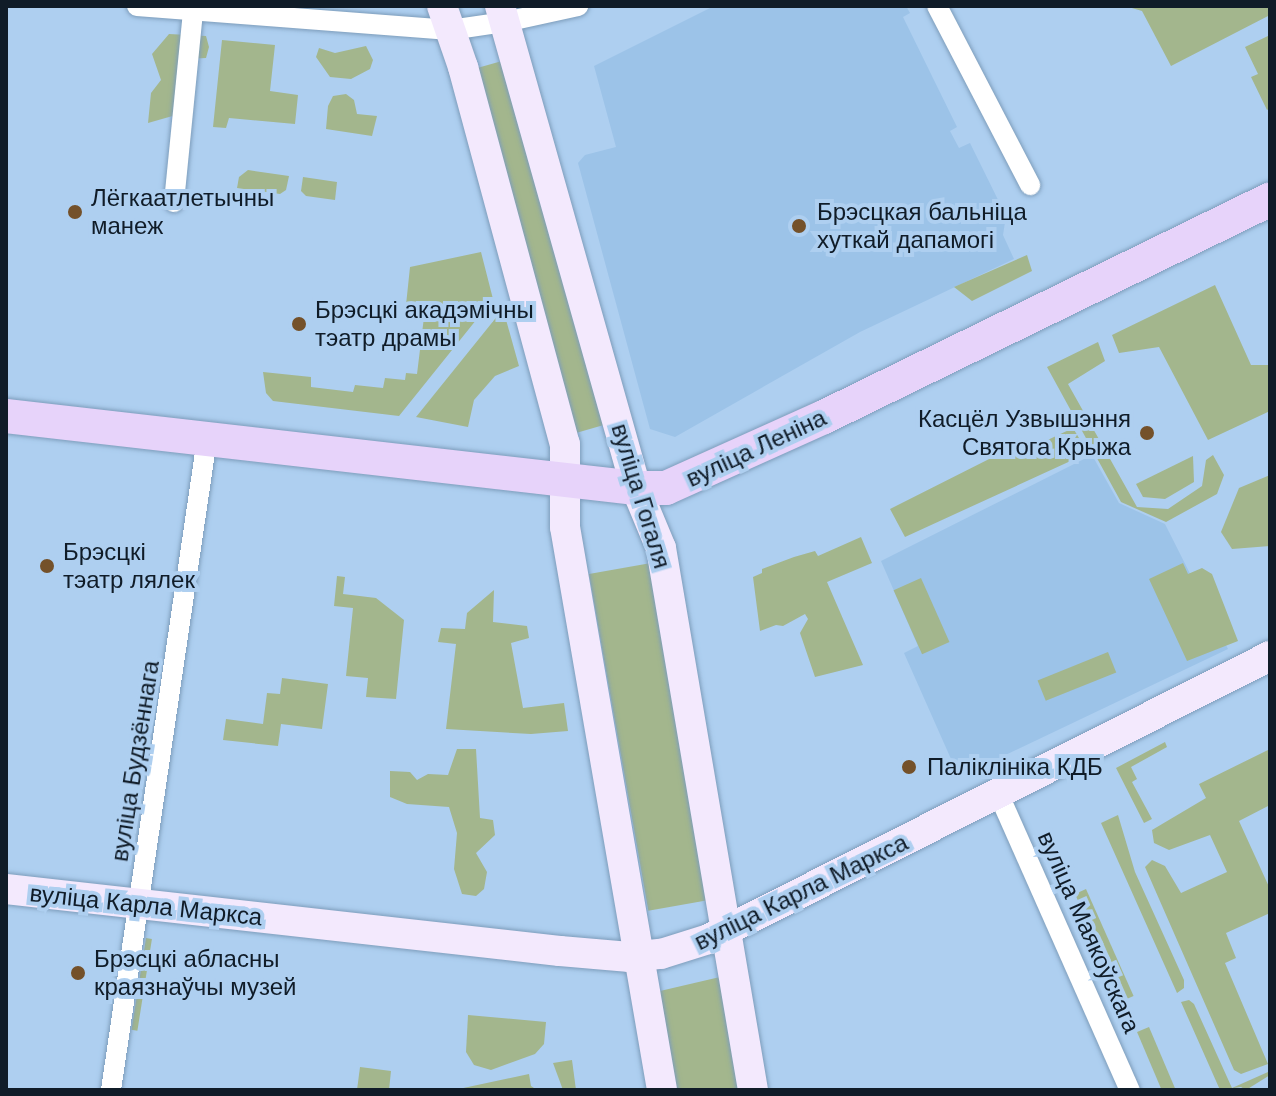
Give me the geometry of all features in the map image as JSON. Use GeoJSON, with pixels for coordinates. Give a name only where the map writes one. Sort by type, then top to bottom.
{"type":"FeatureCollection","features":[{"type":"Feature","properties":{"kind":"main road","name":"вуліца Гогаля"},"geometry":{"type":"LineString","coordinates":[[502,14],[636,488],[661,548],[753,1090]]}},
{"type":"Feature","properties":{"kind":"main road"},"geometry":{"type":"LineString","coordinates":[[446,18],[565,444],[565,527],[662,1090]]}},
{"type":"Feature","properties":{"kind":"main road","name":"вуліца Леніна"},"geometry":{"type":"LineString","coordinates":[[6,416],[636,488],[682,483],[1270,199]]}},
{"type":"Feature","properties":{"kind":"main road","name":"вуліца Карла Маркса"},"geometry":{"type":"LineString","coordinates":[[6,889],[640,956],[683,949],[726,931],[999,795],[1270,656]]}},
{"type":"Feature","properties":{"kind":"street"},"geometry":{"type":"LineString","coordinates":[[137,6],[446,18],[578,6]]}},
{"type":"Feature","properties":{"kind":"street"},"geometry":{"type":"LineString","coordinates":[[937,6],[1030,185]]}},
{"type":"Feature","properties":{"kind":"street"},"geometry":{"type":"LineString","coordinates":[[174,202],[193,10]]}},
{"type":"Feature","properties":{"kind":"street","name":"вуліца Будзённага"},"geometry":{"type":"LineString","coordinates":[[111,1090],[207,439]]}},
{"type":"Feature","properties":{"kind":"street","name":"вуліца Маякоўскага"},"geometry":{"type":"LineString","coordinates":[[999,795],[1130,1090]]}},
{"type":"Feature","properties":{"kind":"shaded area","name":"Брэсцкая бальніца хуткай дапамогі"},"geometry":{"type":"Polygon","coordinates":[[[714,6],[906,6],[910,13],[903,17],[957,127],[950,131],[959,148],[970,143],[1006,216],[1003,235],[1014,259],[860,332],[675,437],[650,429],[578,163],[585,155],[616,147],[594,66],[714,6]]]}},
{"type":"Feature","properties":{"kind":"shaded area"},"geometry":{"type":"Polygon","coordinates":[[[1092,455],[1119,503],[1165,524],[1228,649],[959,777],[904,653],[918,646],[881,561],[1092,455]]]}},
{"type":"Feature","properties":{"kind":"green space"},"geometry":{"type":"Polygon","coordinates":[[[1125,6],[1270,6],[1270,15],[1171,66],[1142,11],[1125,6]]]}},
{"type":"Feature","properties":{"kind":"green space"},"geometry":{"type":"Polygon","coordinates":[[[169,34],[206,36],[209,47],[206,58],[184,59],[176,115],[148,123],[151,93],[161,80],[152,54],[169,34]]]}},
{"type":"Feature","properties":{"kind":"green space"},"geometry":{"type":"Polygon","coordinates":[[[1270,35],[1270,108],[1267,110],[1251,77],[1258,74],[1245,47],[1270,35]]]}},
{"type":"Feature","properties":{"kind":"green space"},"geometry":{"type":"Polygon","coordinates":[[[222,40],[275,45],[270,91],[298,95],[295,124],[229,118],[226,128],[213,127],[222,40]]]}},
{"type":"Feature","properties":{"kind":"green space"},"geometry":{"type":"Polygon","coordinates":[[[366,46],[373,60],[370,69],[351,79],[330,77],[316,57],[319,48],[335,53],[366,46]]]}},
{"type":"Feature","properties":{"kind":"green space"},"geometry":{"type":"Polygon","coordinates":[[[502,61],[606,424],[574,434],[469,70],[502,61]]]}},
{"type":"Feature","properties":{"kind":"green space"},"geometry":{"type":"Polygon","coordinates":[[[346,94],[354,100],[357,114],[377,116],[372,136],[326,129],[328,106],[333,96],[346,94]]]}},
{"type":"Feature","properties":{"kind":"green space"},"geometry":{"type":"Polygon","coordinates":[[[248,170],[289,176],[286,190],[280,194],[237,188],[239,177],[248,170]]]}},
{"type":"Feature","properties":{"kind":"green space"},"geometry":{"type":"Polygon","coordinates":[[[303,177],[337,182],[335,200],[306,196],[301,191],[303,177]]]}},
{"type":"Feature","properties":{"kind":"green space"},"geometry":{"type":"Polygon","coordinates":[[[481,252],[493,299],[399,416],[273,401],[266,393],[263,372],[311,377],[311,387],[353,392],[355,385],[383,388],[385,378],[405,380],[406,373],[417,374],[424,317],[413,313],[414,306],[406,305],[410,267],[481,252]]]}},
{"type":"Feature","properties":{"kind":"green space"},"geometry":{"type":"Polygon","coordinates":[[[1027,255],[1032,271],[972,301],[954,287],[1027,255]]]}},
{"type":"Feature","properties":{"kind":"green space"},"geometry":{"type":"Polygon","coordinates":[[[1215,285],[1251,365],[1270,365],[1270,411],[1208,440],[1159,347],[1119,353],[1112,335],[1215,285]]]}},
{"type":"Feature","properties":{"kind":"green space"},"geometry":{"type":"Polygon","coordinates":[[[503,309],[519,366],[495,376],[474,400],[468,427],[416,417],[503,309]]]}},
{"type":"Feature","properties":{"kind":"green space"},"geometry":{"type":"Polygon","coordinates":[[[1098,342],[1105,361],[1068,384],[1137,507],[1168,509],[1202,486],[1206,460],[1213,455],[1224,475],[1217,494],[1166,522],[1121,502],[1047,367],[1098,342]]]}},
{"type":"Feature","properties":{"kind":"green space"},"geometry":{"type":"Polygon","coordinates":[[[1073,428],[1088,453],[905,537],[890,509],[1005,451],[1018,454],[1073,428]]]}},
{"type":"Feature","properties":{"kind":"green space"},"geometry":{"type":"Polygon","coordinates":[[[1193,456],[1194,482],[1165,499],[1143,497],[1136,484],[1193,456]]]}},
{"type":"Feature","properties":{"kind":"green space"},"geometry":{"type":"Polygon","coordinates":[[[1270,475],[1270,546],[1232,549],[1221,532],[1239,488],[1270,475]]]}},
{"type":"Feature","properties":{"kind":"green space"},"geometry":{"type":"Polygon","coordinates":[[[861,537],[872,563],[827,582],[863,665],[815,677],[800,633],[808,619],[805,614],[783,626],[776,625],[760,631],[753,577],[762,573],[762,569],[794,557],[815,551],[818,556],[861,537]]]}},
{"type":"Feature","properties":{"kind":"green space"},"geometry":{"type":"Polygon","coordinates":[[[651,563],[710,900],[648,911],[589,574],[651,563]]]}},
{"type":"Feature","properties":{"kind":"green space"},"geometry":{"type":"Polygon","coordinates":[[[1183,563],[1188,574],[1202,568],[1212,574],[1238,641],[1187,661],[1149,579],[1183,563]]]}},
{"type":"Feature","properties":{"kind":"green space"},"geometry":{"type":"Polygon","coordinates":[[[337,576],[345,577],[343,594],[376,598],[404,620],[396,699],[366,697],[368,678],[346,676],[353,608],[334,606],[337,576]]]}},
{"type":"Feature","properties":{"kind":"green space"},"geometry":{"type":"Polygon","coordinates":[[[921,578],[949,642],[922,654],[894,590],[921,578]]]}},
{"type":"Feature","properties":{"kind":"green space"},"geometry":{"type":"Polygon","coordinates":[[[494,590],[493,622],[527,626],[529,638],[511,643],[523,708],[564,703],[568,731],[531,734],[446,729],[456,644],[438,642],[441,628],[465,629],[467,613],[494,590]]]}},
{"type":"Feature","properties":{"kind":"green space"},"geometry":{"type":"Polygon","coordinates":[[[1108,652],[1116,672],[1046,701],[1038,680],[1108,652]]]}},
{"type":"Feature","properties":{"kind":"green space"},"geometry":{"type":"Polygon","coordinates":[[[282,678],[328,684],[322,729],[281,724],[278,746],[223,740],[226,719],[263,724],[267,693],[280,694],[282,678]]]}},
{"type":"Feature","properties":{"kind":"green space"},"geometry":{"type":"Polygon","coordinates":[[[1165,742],[1167,747],[1131,767],[1137,779],[1132,782],[1152,819],[1144,823],[1116,768],[1165,742]]]}},
{"type":"Feature","properties":{"kind":"green space"},"geometry":{"type":"Polygon","coordinates":[[[457,749],[476,749],[480,818],[493,820],[495,835],[476,853],[487,872],[484,889],[476,896],[462,894],[454,869],[457,833],[449,807],[407,804],[390,797],[390,771],[410,772],[417,780],[428,774],[448,775],[457,749]]]}},
{"type":"Feature","properties":{"kind":"green space"},"geometry":{"type":"Polygon","coordinates":[[[1270,749],[1270,805],[1239,821],[1270,889],[1270,913],[1226,933],[1236,958],[1225,963],[1268,1064],[1241,1074],[1234,1070],[1145,867],[1152,860],[1165,866],[1181,893],[1227,872],[1210,835],[1169,850],[1154,843],[1152,830],[1206,798],[1199,784],[1270,749]]]}},
{"type":"Feature","properties":{"kind":"green space"},"geometry":{"type":"Polygon","coordinates":[[[1118,815],[1135,872],[1184,980],[1184,988],[1177,993],[1101,823],[1118,815]]]}},
{"type":"Feature","properties":{"kind":"green space"},"geometry":{"type":"Polygon","coordinates":[[[1086,889],[1134,996],[1123,1001],[1075,894],[1086,889]]]}},
{"type":"Feature","properties":{"kind":"green space"},"geometry":{"type":"Polygon","coordinates":[[[146,938],[152,939],[137,1031],[131,1030],[146,938]]]}},
{"type":"Feature","properties":{"kind":"green space"},"geometry":{"type":"Polygon","coordinates":[[[720,977],[740,1090],[676,1090],[660,991],[720,977]]]}},
{"type":"Feature","properties":{"kind":"green space"},"geometry":{"type":"Polygon","coordinates":[[[1189,1000],[1194,1004],[1232,1088],[1268,1072],[1269,1066],[1270,1075],[1246,1090],[1241,1087],[1220,1090],[1181,1002],[1189,1000]]]}},
{"type":"Feature","properties":{"kind":"green space"},"geometry":{"type":"Polygon","coordinates":[[[468,1015],[546,1022],[544,1044],[535,1054],[491,1070],[474,1065],[466,1052],[468,1015]]]}},
{"type":"Feature","properties":{"kind":"green space"},"geometry":{"type":"Polygon","coordinates":[[[1149,1027],[1176,1090],[1162,1090],[1137,1032],[1149,1027]]]}},
{"type":"Feature","properties":{"kind":"green space"},"geometry":{"type":"Polygon","coordinates":[[[572,1060],[576,1090],[563,1090],[553,1063],[572,1060]]]}},
{"type":"Feature","properties":{"kind":"green space"},"geometry":{"type":"Polygon","coordinates":[[[360,1067],[391,1071],[389,1090],[357,1090],[360,1067]]]}},
{"type":"Feature","properties":{"kind":"green space"},"geometry":{"type":"Polygon","coordinates":[[[529,1074],[531,1086],[537,1090],[454,1090],[529,1074]]]}},
{"type":"Feature","properties":{"kind":"place","name":"Лёгкаатлетычны манеж"},"geometry":{"type":"Point","coordinates":[75,212]}},
{"type":"Feature","properties":{"kind":"place","name":"Брэсцкая бальніца хуткай дапамогі"},"geometry":{"type":"Point","coordinates":[799,226]}},
{"type":"Feature","properties":{"kind":"place","name":"Брэсцкі акадэмічны тэатр драмы"},"geometry":{"type":"Point","coordinates":[299,324]}},
{"type":"Feature","properties":{"kind":"place","name":"Касцёл Узвышэння Святога Крыжа"},"geometry":{"type":"Point","coordinates":[1147,433]}},
{"type":"Feature","properties":{"kind":"place","name":"Брэсцкі тэатр лялек"},"geometry":{"type":"Point","coordinates":[47,566]}},
{"type":"Feature","properties":{"kind":"place","name":"Паліклініка КДБ"},"geometry":{"type":"Point","coordinates":[909,767]}},
{"type":"Feature","properties":{"kind":"place","name":"Брэсцкі абласны краязнаўчы музей"},"geometry":{"type":"Point","coordinates":[78,973]}}]}
